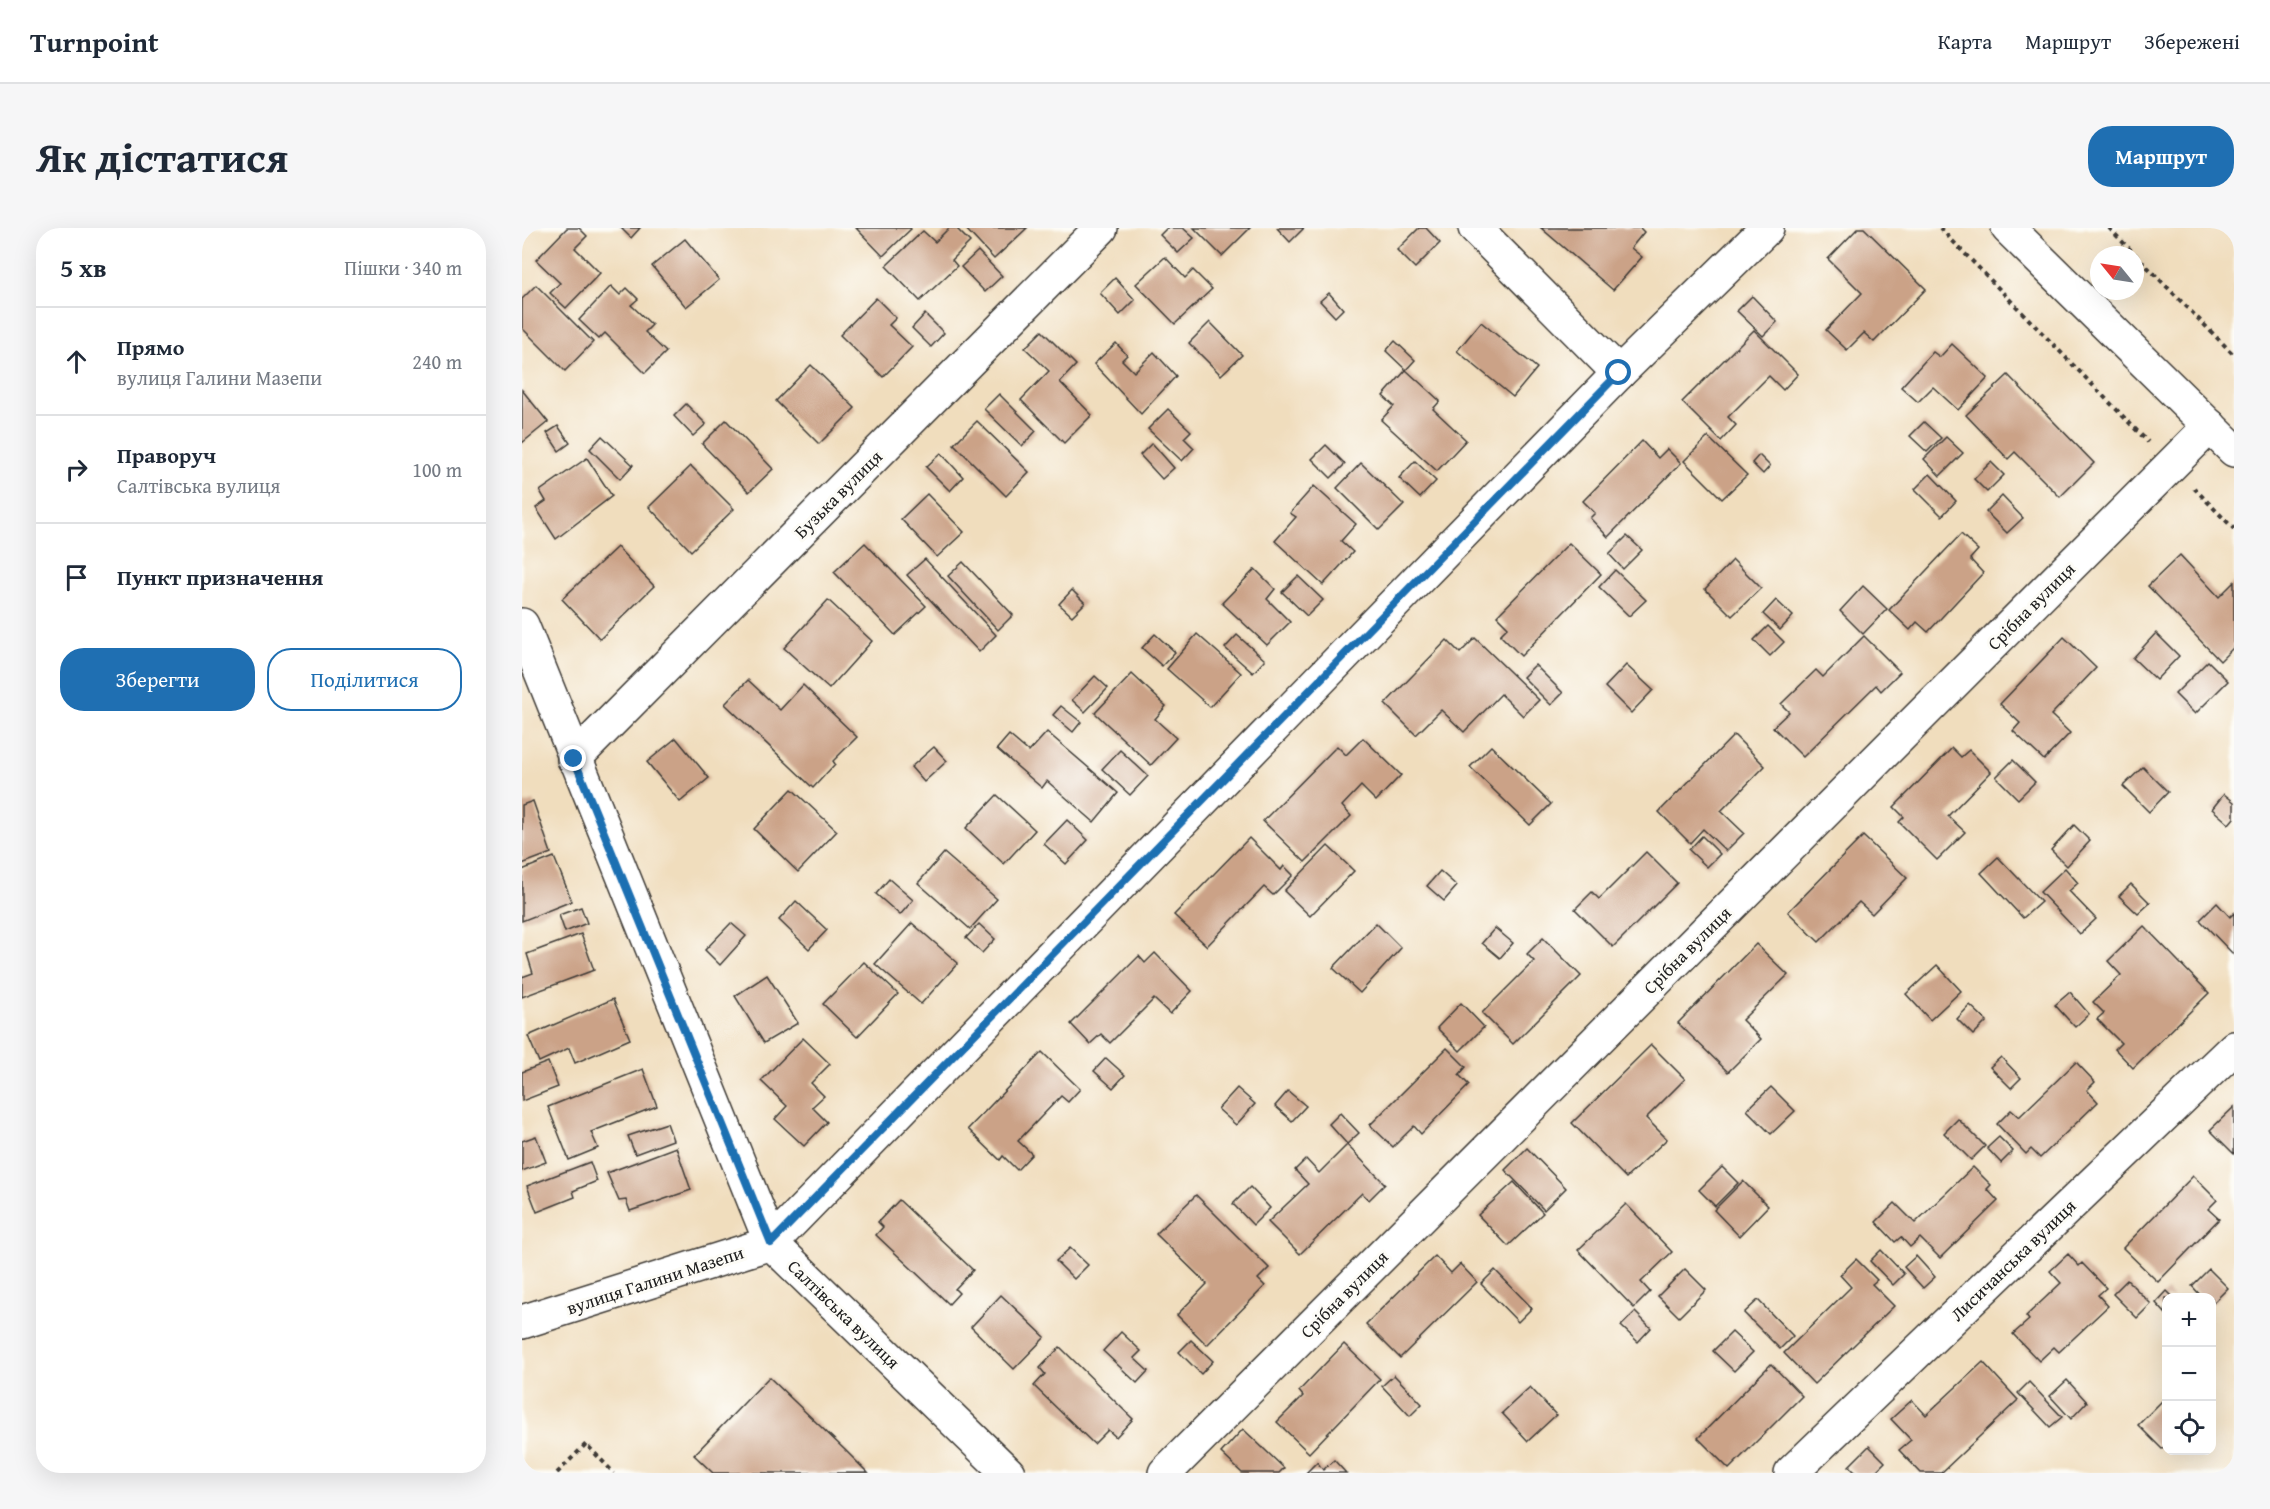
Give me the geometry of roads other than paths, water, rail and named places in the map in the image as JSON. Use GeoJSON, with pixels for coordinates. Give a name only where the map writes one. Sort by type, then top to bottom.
{"type":"FeatureCollection","features":[{"type":"Feature","properties":{"kind":"street","name":"Бузька вулиця"},"geometry":{"type":"LineString","coordinates":[[574,759],[1101,228]]}},
{"type":"Feature","properties":{"kind":"street"},"geometry":{"type":"LineString","coordinates":[[1475,228],[1619,373]]}},
{"type":"Feature","properties":{"kind":"street","name":"вулиця Галини Мазепи"},"geometry":{"type":"LineString","coordinates":[[522,1322],[771,1243],[1619,373],[1767,228]]}},
{"type":"Feature","properties":{"kind":"street"},"geometry":{"type":"LineString","coordinates":[[2008,228],[2234,450]]}},
{"type":"Feature","properties":{"kind":"street","name":"Срібна вулиця"},"geometry":{"type":"LineString","coordinates":[[1165,1473],[2210,426]]}},
{"type":"Feature","properties":{"kind":"street","name":"Салтівська вулиця"},"geometry":{"type":"LineString","coordinates":[[522,625],[574,759],[771,1243],[1008,1473]]}},
{"type":"Feature","properties":{"kind":"street","name":"Лисичанська вулиця"},"geometry":{"type":"LineString","coordinates":[[1791,1473],[2234,1048]]}}]}
